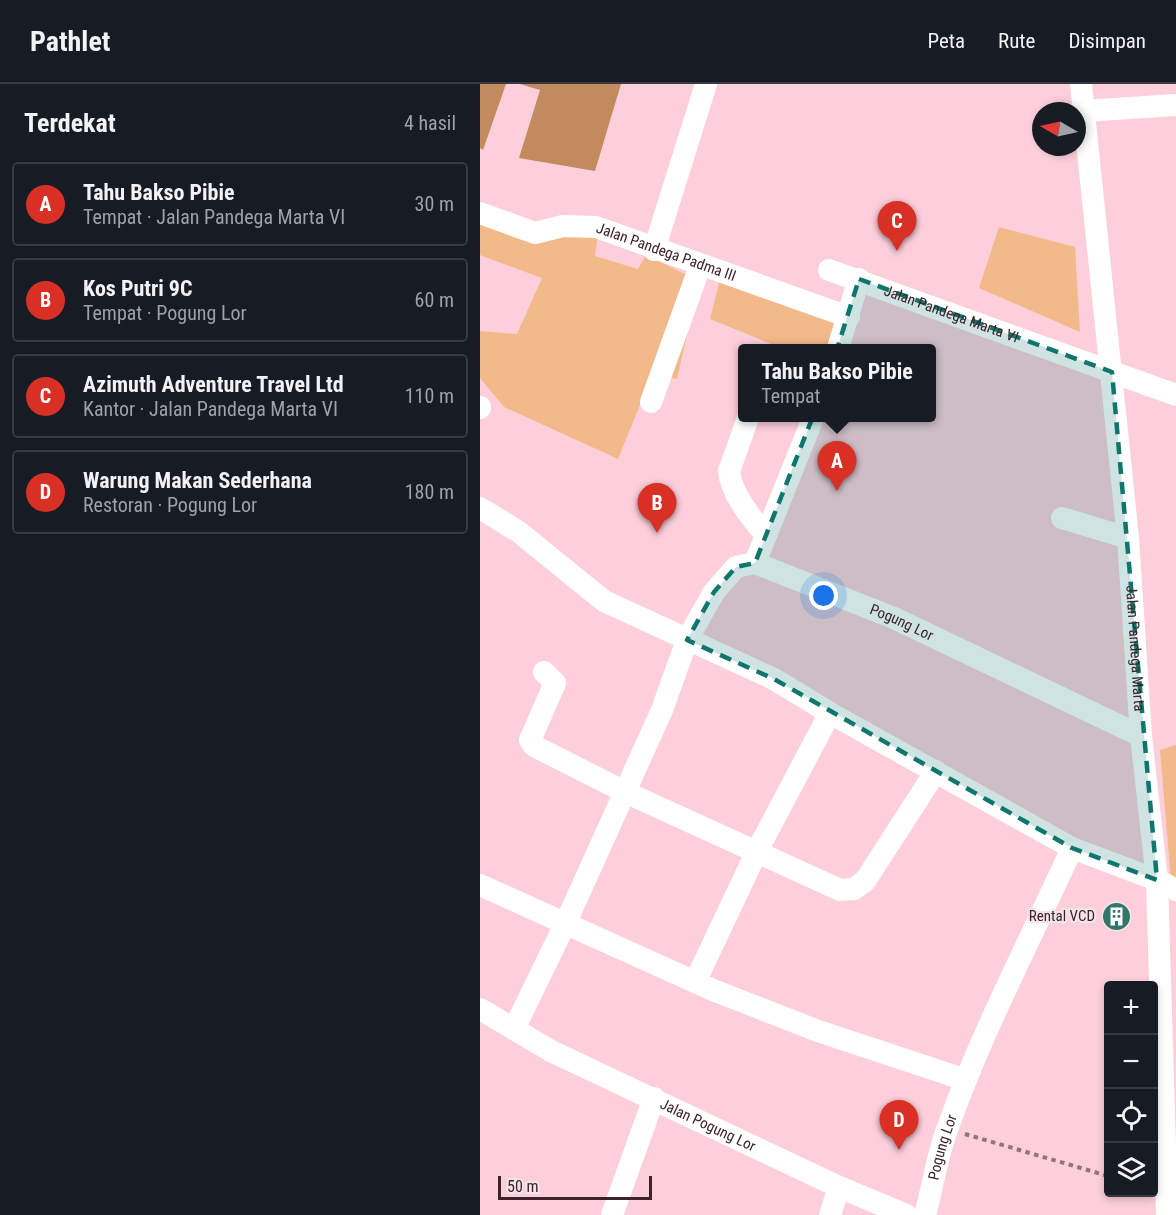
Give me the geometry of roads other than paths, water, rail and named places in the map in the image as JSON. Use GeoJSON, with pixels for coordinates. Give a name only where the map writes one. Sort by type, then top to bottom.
{"type":"FeatureCollection","features":[{"type":"Feature","properties":{"kind":"street"},"geometry":{"type":"LineString","coordinates":[[654,250],[706,84]]}},
{"type":"Feature","properties":{"kind":"street","name":"Jalan Pandega Marta"},"geometry":{"type":"LineString","coordinates":[[1082,84],[1083,102]]}},
{"type":"Feature","properties":{"kind":"street"},"geometry":{"type":"LineString","coordinates":[[1086,111],[1176,105]]}},
{"type":"Feature","properties":{"kind":"street","name":"Jalan Pandega Marta"},"geometry":{"type":"LineString","coordinates":[[1086,130],[1128,537],[1141,736],[1166,885],[1169,1069],[1167,1215]]}},
{"type":"Feature","properties":{"kind":"street","name":"Jalan Pandega Padma III"},"geometry":{"type":"LineString","coordinates":[[480,213],[535,233],[563,226],[596,227],[654,250],[849,317]]}},
{"type":"Feature","properties":{"kind":"street"},"geometry":{"type":"LineString","coordinates":[[651,402],[700,266]]}},
{"type":"Feature","properties":{"kind":"street","name":"Jalan Pandega Marta VI"},"geometry":{"type":"LineString","coordinates":[[829,270],[1176,395]]}},
{"type":"Feature","properties":{"kind":"street"},"geometry":{"type":"LineString","coordinates":[[839,344],[859,279]]}},
{"type":"Feature","properties":{"kind":"street"},"geometry":{"type":"LineString","coordinates":[[746,422],[729,471],[729,480],[752,519],[766,535]]}},
{"type":"Feature","properties":{"kind":"street"},"geometry":{"type":"LineString","coordinates":[[513,1029],[566,922],[662,710],[687,640],[714,592],[736,567],[755,563],[811,422]]}},
{"type":"Feature","properties":{"kind":"street"},"geometry":{"type":"LineString","coordinates":[[480,508],[519,532],[604,601],[774,679],[830,713],[1072,848],[1166,885]]}},
{"type":"Feature","properties":{"kind":"street"},"geometry":{"type":"LineString","coordinates":[[1062,518],[1128,537]]}},
{"type":"Feature","properties":{"kind":"street","name":"Pogung Lor"},"geometry":{"type":"LineString","coordinates":[[755,563],[894,618],[1141,736]]}},
{"type":"Feature","properties":{"kind":"street"},"geometry":{"type":"LineString","coordinates":[[544,672],[555,683],[530,740],[534,746],[625,792],[840,890],[854,889],[865,881],[936,771]]}},
{"type":"Feature","properties":{"kind":"street"},"geometry":{"type":"LineString","coordinates":[[694,982],[757,851],[830,713]]}},
{"type":"Feature","properties":{"kind":"street","name":"Pogung Lor"},"geometry":{"type":"LineString","coordinates":[[926,1215],[947,1129],[966,1080],[1008,982],[1035,931],[1072,848]]}},
{"type":"Feature","properties":{"kind":"street"},"geometry":{"type":"LineString","coordinates":[[480,885],[566,922],[694,982],[818,1031],[966,1080]]}},
{"type":"Feature","properties":{"kind":"street","name":"Jalan Pogung Lor"},"geometry":{"type":"LineString","coordinates":[[480,1009],[551,1051],[838,1187],[906,1215]]}},
{"type":"Feature","properties":{"kind":"street"},"geometry":{"type":"LineString","coordinates":[[612,1215],[654,1098]]}},
{"type":"Feature","properties":{"kind":"street"},"geometry":{"type":"LineString","coordinates":[[830,1215],[838,1187]]}},
{"type":"Feature","properties":{"kind":"place","name":"Azimuth Adventure Travel Ltd"},"geometry":{"type":"Point","coordinates":[897,251]}},
{"type":"Feature","properties":{"kind":"place","name":"Tahu Bakso Pibie"},"geometry":{"type":"Point","coordinates":[837,491]}},
{"type":"Feature","properties":{"kind":"place","name":"Kos Putri 9C"},"geometry":{"type":"Point","coordinates":[657,533]}},
{"type":"Feature","properties":{"kind":"place","name":"Rental VCD"},"geometry":{"type":"Point","coordinates":[1116,916]}},
{"type":"Feature","properties":{"kind":"place","name":"Warung Makan Sederhana"},"geometry":{"type":"Point","coordinates":[899,1150]}}]}
